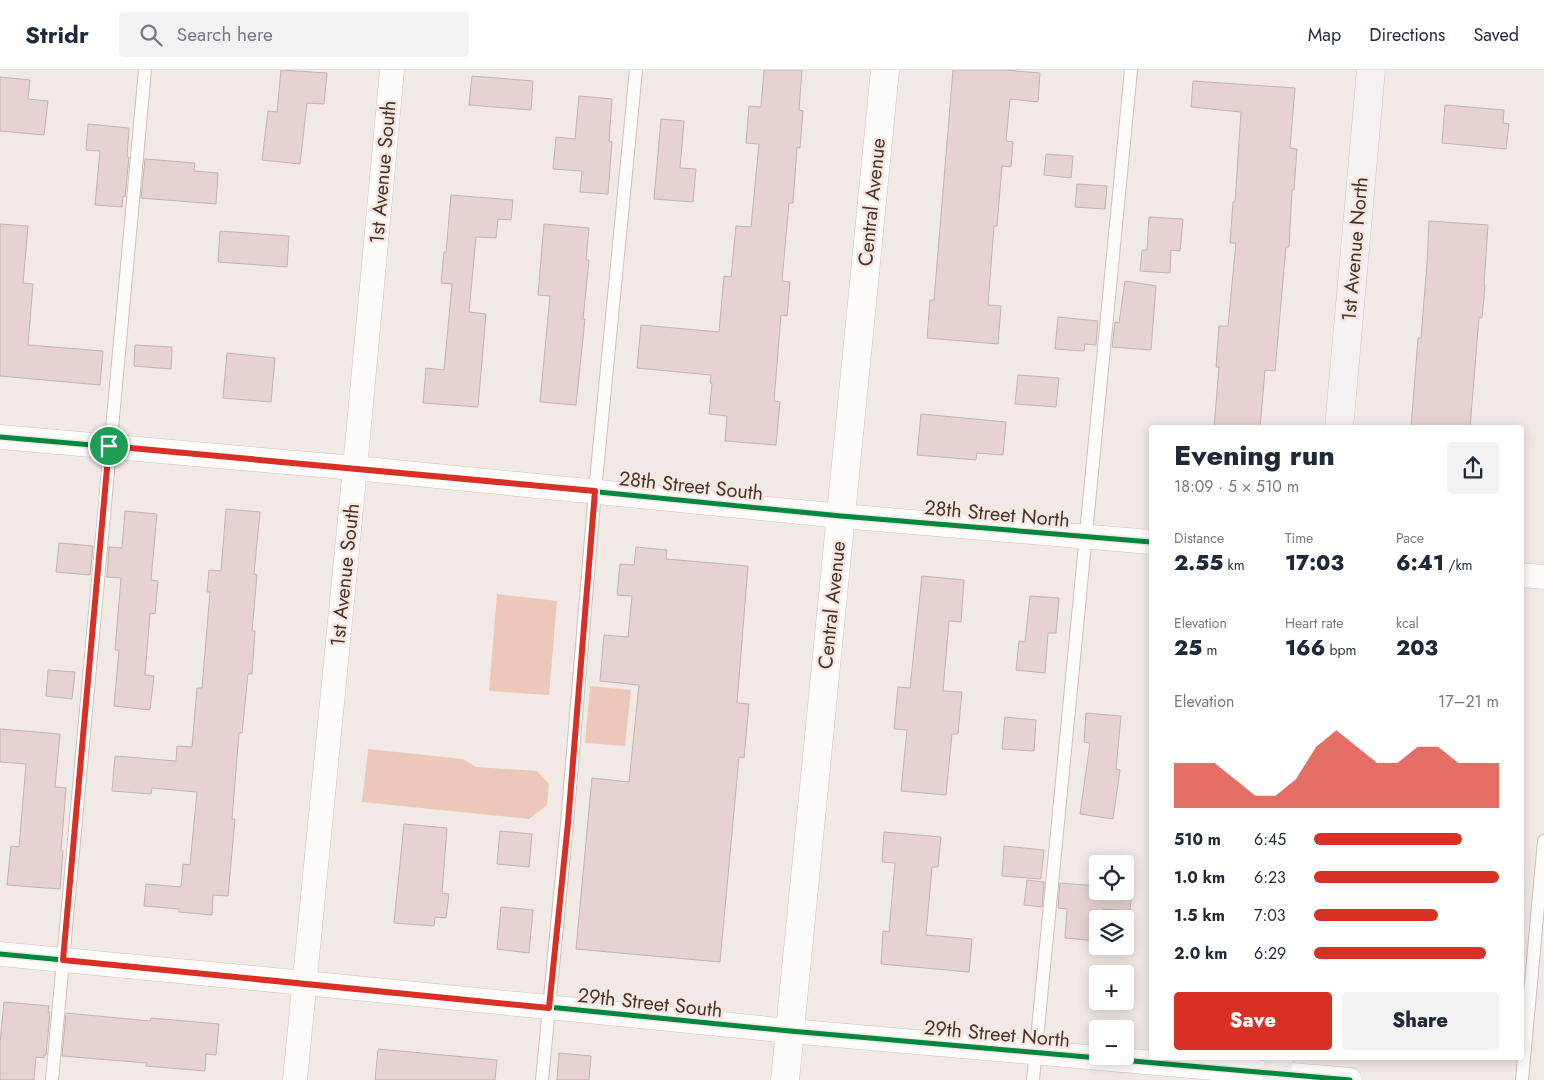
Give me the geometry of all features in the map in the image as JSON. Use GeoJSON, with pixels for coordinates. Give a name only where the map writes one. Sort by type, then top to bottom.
{"type":"FeatureCollection","features":[{"type":"Feature","properties":{"kind":"main road","name":"1st Avenue North"},"geometry":{"type":"LineString","coordinates":[[1339,425],[1371,70]]}},
{"type":"Feature","properties":{"kind":"street","name":"1st Avenue South"},"geometry":{"type":"LineString","coordinates":[[295,1080],[356,468],[392,70]]}},
{"type":"Feature","properties":{"kind":"street","name":"Central Avenue"},"geometry":{"type":"LineString","coordinates":[[785,1080],[885,70]]}},
{"type":"Feature","properties":{"kind":"street","name":"28th Street South"},"geometry":{"type":"LineString","coordinates":[[0,437],[356,468],[840,516]]}},
{"type":"Feature","properties":{"kind":"street","name":"28th Street North"},"geometry":{"type":"LineString","coordinates":[[840,516],[1149,542]]}},
{"type":"Feature","properties":{"kind":"street"},"geometry":{"type":"LineString","coordinates":[[1524,575],[1544,577]]}},
{"type":"Feature","properties":{"kind":"street","name":"29th Street South"},"geometry":{"type":"LineString","coordinates":[[0,954],[790,1031]]}},
{"type":"Feature","properties":{"kind":"street","name":"29th Street North"},"geometry":{"type":"LineString","coordinates":[[790,1031],[1277,1070],[1350,1080]]}},
{"type":"Feature","properties":{"kind":"lane"},"geometry":{"type":"LineString","coordinates":[[52,1080],[145,70]]}},
{"type":"Feature","properties":{"kind":"lane"},"geometry":{"type":"LineString","coordinates":[[542,1080],[568,823],[595,491],[636,70]]}},
{"type":"Feature","properties":{"kind":"lane"},"geometry":{"type":"LineString","coordinates":[[1033,1080],[1084,536],[1131,70]]}},
{"type":"Feature","properties":{"kind":"lane"},"geometry":{"type":"LineString","coordinates":[[1524,1058],[1544,841]]}},
{"type":"Feature","properties":{"kind":"lane"},"geometry":{"type":"LineString","coordinates":[[1522,1080],[1524,1060]]}},
{"type":"Feature","properties":{"kind":"shaded area"},"geometry":{"type":"Polygon","coordinates":[[[497,594],[557,601],[549,695],[489,691],[497,594]]]}},
{"type":"Feature","properties":{"kind":"shaded area"},"geometry":{"type":"Polygon","coordinates":[[[590,686],[631,690],[625,746],[585,743],[590,686]]]}},
{"type":"Feature","properties":{"kind":"shaded area"},"geometry":{"type":"Polygon","coordinates":[[[368,749],[463,759],[476,767],[537,771],[549,784],[547,805],[529,819],[362,802],[368,749]]]}},
{"type":"Feature","properties":{"kind":"building"},"geometry":{"type":"Polygon","coordinates":[[[281,70],[327,73],[324,104],[307,103],[300,164],[262,160],[268,111],[277,112],[281,70]]]}},
{"type":"Feature","properties":{"kind":"building"},"geometry":{"type":"Polygon","coordinates":[[[764,70],[802,70],[799,110],[803,111],[800,148],[797,147],[793,203],[789,203],[782,281],[790,282],[787,316],[781,315],[774,401],[780,402],[776,445],[725,441],[727,416],[709,414],[711,375],[637,368],[641,325],[719,332],[724,276],[731,277],[736,226],[751,227],[759,144],[746,143],[749,106],[761,107],[764,70]]]}},
{"type":"Feature","properties":{"kind":"building"},"geometry":{"type":"Polygon","coordinates":[[[953,70],[1005,70],[1040,73],[1038,102],[1010,99],[1006,141],[1013,142],[1011,167],[1002,166],[997,226],[994,226],[988,305],[1001,306],[998,344],[927,338],[930,300],[934,300],[953,70]]]}},
{"type":"Feature","properties":{"kind":"building"},"geometry":{"type":"Polygon","coordinates":[[[472,76],[533,81],[531,110],[469,105],[472,76]]]}},
{"type":"Feature","properties":{"kind":"building"},"geometry":{"type":"Polygon","coordinates":[[[0,77],[30,80],[28,99],[48,101],[44,135],[0,131],[0,77]]]}},
{"type":"Feature","properties":{"kind":"building"},"geometry":{"type":"Polygon","coordinates":[[[1193,81],[1295,88],[1290,148],[1297,149],[1294,190],[1292,190],[1289,247],[1286,247],[1275,371],[1265,370],[1260,425],[1214,425],[1219,367],[1216,367],[1219,326],[1228,326],[1236,243],[1230,243],[1233,202],[1235,202],[1241,112],[1191,107],[1193,81]]]}},
{"type":"Feature","properties":{"kind":"building"},"geometry":{"type":"Polygon","coordinates":[[[579,96],[612,99],[609,141],[612,142],[608,194],[580,192],[582,171],[553,169],[556,137],[575,139],[579,96]]]}},
{"type":"Feature","properties":{"kind":"building"},"geometry":{"type":"Polygon","coordinates":[[[1445,105],[1504,110],[1503,123],[1509,124],[1506,149],[1442,143],[1445,105]]]}},
{"type":"Feature","properties":{"kind":"building"},"geometry":{"type":"Polygon","coordinates":[[[661,119],[684,121],[680,168],[696,169],[693,202],[654,199],[661,119]]]}},
{"type":"Feature","properties":{"kind":"building"},"geometry":{"type":"Polygon","coordinates":[[[88,124],[129,128],[127,157],[129,157],[125,197],[123,196],[122,207],[95,205],[100,151],[86,150],[88,124]]]}},
{"type":"Feature","properties":{"kind":"building"},"geometry":{"type":"Polygon","coordinates":[[[1046,154],[1073,156],[1071,178],[1044,175],[1046,154]]]}},
{"type":"Feature","properties":{"kind":"building"},"geometry":{"type":"Polygon","coordinates":[[[145,159],[195,163],[194,171],[218,173],[216,204],[141,198],[145,159]]]}},
{"type":"Feature","properties":{"kind":"building"},"geometry":{"type":"Polygon","coordinates":[[[1077,184],[1107,186],[1105,209],[1075,207],[1077,184]]]}},
{"type":"Feature","properties":{"kind":"building"},"geometry":{"type":"Polygon","coordinates":[[[451,195],[513,200],[511,220],[498,219],[496,238],[476,237],[469,312],[486,314],[478,407],[423,403],[426,368],[444,370],[452,284],[441,283],[451,195]]]}},
{"type":"Feature","properties":{"kind":"building"},"geometry":{"type":"Polygon","coordinates":[[[1149,217],[1183,219],[1180,251],[1171,250],[1170,273],[1140,271],[1142,250],[1147,250],[1149,217]]]}},
{"type":"Feature","properties":{"kind":"building"},"geometry":{"type":"Polygon","coordinates":[[[1429,221],[1488,225],[1485,285],[1482,318],[1479,317],[1470,425],[1411,425],[1418,338],[1421,338],[1429,221]]]}},
{"type":"Feature","properties":{"kind":"building"},"geometry":{"type":"Polygon","coordinates":[[[0,224],[28,226],[23,283],[33,284],[28,345],[103,351],[100,385],[0,376],[0,224]]]}},
{"type":"Feature","properties":{"kind":"building"},"geometry":{"type":"Polygon","coordinates":[[[544,224],[589,228],[586,260],[589,260],[583,319],[585,319],[576,405],[540,402],[550,296],[538,295],[544,224]]]}},
{"type":"Feature","properties":{"kind":"building"},"geometry":{"type":"Polygon","coordinates":[[[220,231],[289,236],[287,267],[218,262],[220,231]]]}},
{"type":"Feature","properties":{"kind":"building"},"geometry":{"type":"Polygon","coordinates":[[[1125,281],[1156,286],[1151,350],[1112,347],[1115,322],[1119,323],[1125,281]]]}},
{"type":"Feature","properties":{"kind":"building"},"geometry":{"type":"Polygon","coordinates":[[[1058,317],[1098,321],[1096,345],[1085,344],[1084,351],[1055,349],[1058,317]]]}},
{"type":"Feature","properties":{"kind":"building"},"geometry":{"type":"Polygon","coordinates":[[[135,345],[172,347],[171,369],[134,366],[135,345]]]}},
{"type":"Feature","properties":{"kind":"building"},"geometry":{"type":"Polygon","coordinates":[[[227,353],[275,358],[271,402],[223,398],[227,353]]]}},
{"type":"Feature","properties":{"kind":"building"},"geometry":{"type":"Polygon","coordinates":[[[1018,375],[1059,378],[1056,407],[1015,404],[1018,375]]]}},
{"type":"Feature","properties":{"kind":"building"},"geometry":{"type":"Polygon","coordinates":[[[921,414],[1006,422],[1003,455],[977,453],[976,460],[917,455],[921,414]]]}},
{"type":"Feature","properties":{"kind":"building"},"geometry":{"type":"Polygon","coordinates":[[[226,509],[260,512],[254,574],[257,575],[252,631],[255,631],[252,674],[248,674],[242,733],[239,733],[232,819],[235,819],[228,896],[213,895],[212,915],[179,912],[179,909],[144,906],[146,884],[181,887],[183,864],[190,865],[197,792],[152,788],[151,794],[112,791],[115,756],[176,761],[177,746],[192,747],[197,688],[202,688],[210,592],[207,592],[209,570],[221,571],[226,509]]]}},
{"type":"Feature","properties":{"kind":"building"},"geometry":{"type":"Polygon","coordinates":[[[125,511],[157,514],[151,580],[158,581],[155,614],[150,613],[145,675],[154,676],[150,710],[114,706],[119,650],[115,650],[121,578],[107,577],[109,547],[122,548],[125,511]]]}},
{"type":"Feature","properties":{"kind":"building"},"geometry":{"type":"Polygon","coordinates":[[[59,543],[93,546],[90,575],[56,572],[59,543]]]}},
{"type":"Feature","properties":{"kind":"building"},"geometry":{"type":"Polygon","coordinates":[[[636,547],[667,550],[666,559],[748,566],[737,703],[749,704],[744,758],[739,757],[720,962],[576,949],[592,778],[629,782],[639,685],[600,681],[604,635],[628,637],[632,596],[617,595],[620,564],[634,565],[636,547]]]}},
{"type":"Feature","properties":{"kind":"building"},"geometry":{"type":"Polygon","coordinates":[[[922,576],[964,580],[961,622],[949,621],[943,691],[962,692],[958,734],[952,734],[946,795],[901,791],[907,730],[894,729],[898,687],[910,688],[922,576]]]}},
{"type":"Feature","properties":{"kind":"building"},"geometry":{"type":"Polygon","coordinates":[[[1030,596],[1059,598],[1056,633],[1048,633],[1045,673],[1016,670],[1019,641],[1025,642],[1030,596]]]}},
{"type":"Feature","properties":{"kind":"building"},"geometry":{"type":"Polygon","coordinates":[[[48,670],[75,672],[72,699],[46,696],[48,670]]]}},
{"type":"Feature","properties":{"kind":"building"},"geometry":{"type":"Polygon","coordinates":[[[1086,713],[1121,716],[1116,769],[1120,770],[1113,819],[1080,814],[1090,743],[1084,742],[1086,713]]]}},
{"type":"Feature","properties":{"kind":"building"},"geometry":{"type":"Polygon","coordinates":[[[1005,717],[1036,720],[1034,751],[1002,749],[1005,717]]]}},
{"type":"Feature","properties":{"kind":"building"},"geometry":{"type":"Polygon","coordinates":[[[0,729],[60,734],[55,787],[66,788],[60,889],[7,885],[11,846],[19,847],[26,764],[0,762],[0,729]]]}},
{"type":"Feature","properties":{"kind":"building"},"geometry":{"type":"Polygon","coordinates":[[[404,824],[447,828],[442,893],[449,894],[446,918],[435,917],[434,926],[394,923],[404,824]]]}},
{"type":"Feature","properties":{"kind":"building"},"geometry":{"type":"Polygon","coordinates":[[[500,831],[532,834],[529,867],[497,864],[500,831]]]}},
{"type":"Feature","properties":{"kind":"building"},"geometry":{"type":"Polygon","coordinates":[[[884,832],[941,837],[938,867],[932,867],[926,935],[972,939],[969,972],[881,964],[883,931],[889,932],[895,863],[882,862],[884,832]]]}},
{"type":"Feature","properties":{"kind":"building"},"geometry":{"type":"Polygon","coordinates":[[[1004,846],[1044,850],[1041,879],[1002,876],[1004,846]]]}},
{"type":"Feature","properties":{"kind":"building"},"geometry":{"type":"Polygon","coordinates":[[[1027,880],[1044,882],[1042,907],[1024,905],[1027,880]]]}},
{"type":"Feature","properties":{"kind":"building"},"geometry":{"type":"Polygon","coordinates":[[[1060,883],[1089,885],[1089,900],[1131,900],[1130,910],[1089,910],[1089,940],[1065,938],[1067,909],[1058,908],[1060,883]]]}},
{"type":"Feature","properties":{"kind":"building"},"geometry":{"type":"Polygon","coordinates":[[[501,907],[533,910],[529,953],[497,949],[501,907]]]}},
{"type":"Feature","properties":{"kind":"building"},"geometry":{"type":"Polygon","coordinates":[[[4,1002],[49,1006],[46,1055],[44,1055],[44,1058],[36,1057],[34,1080],[0,1080],[0,1043],[4,1002]]]}},
{"type":"Feature","properties":{"kind":"building"},"geometry":{"type":"Polygon","coordinates":[[[66,1013],[150,1021],[151,1018],[219,1024],[216,1055],[206,1054],[205,1071],[146,1066],[147,1063],[62,1056],[66,1013]]]}},
{"type":"Feature","properties":{"kind":"building"},"geometry":{"type":"Polygon","coordinates":[[[378,1049],[497,1060],[495,1080],[375,1080],[378,1049]]]}},
{"type":"Feature","properties":{"kind":"building"},"geometry":{"type":"Polygon","coordinates":[[[559,1053],[591,1056],[589,1080],[557,1080],[559,1053]]]}},
{"type":"Feature","properties":{"kind":"cycle path"},"geometry":{"type":"LineString","coordinates":[[0,437],[355,468],[841,516],[1149,542]]}},
{"type":"Feature","properties":{"kind":"cycle path"},"geometry":{"type":"LineString","coordinates":[[0,954],[790,1031],[1350,1080]]}},
{"type":"Feature","properties":{"kind":"route"},"geometry":{"type":"LineString","coordinates":[[109,446],[595,491],[568,823],[549,1008],[63,960],[109,446]]}}]}
